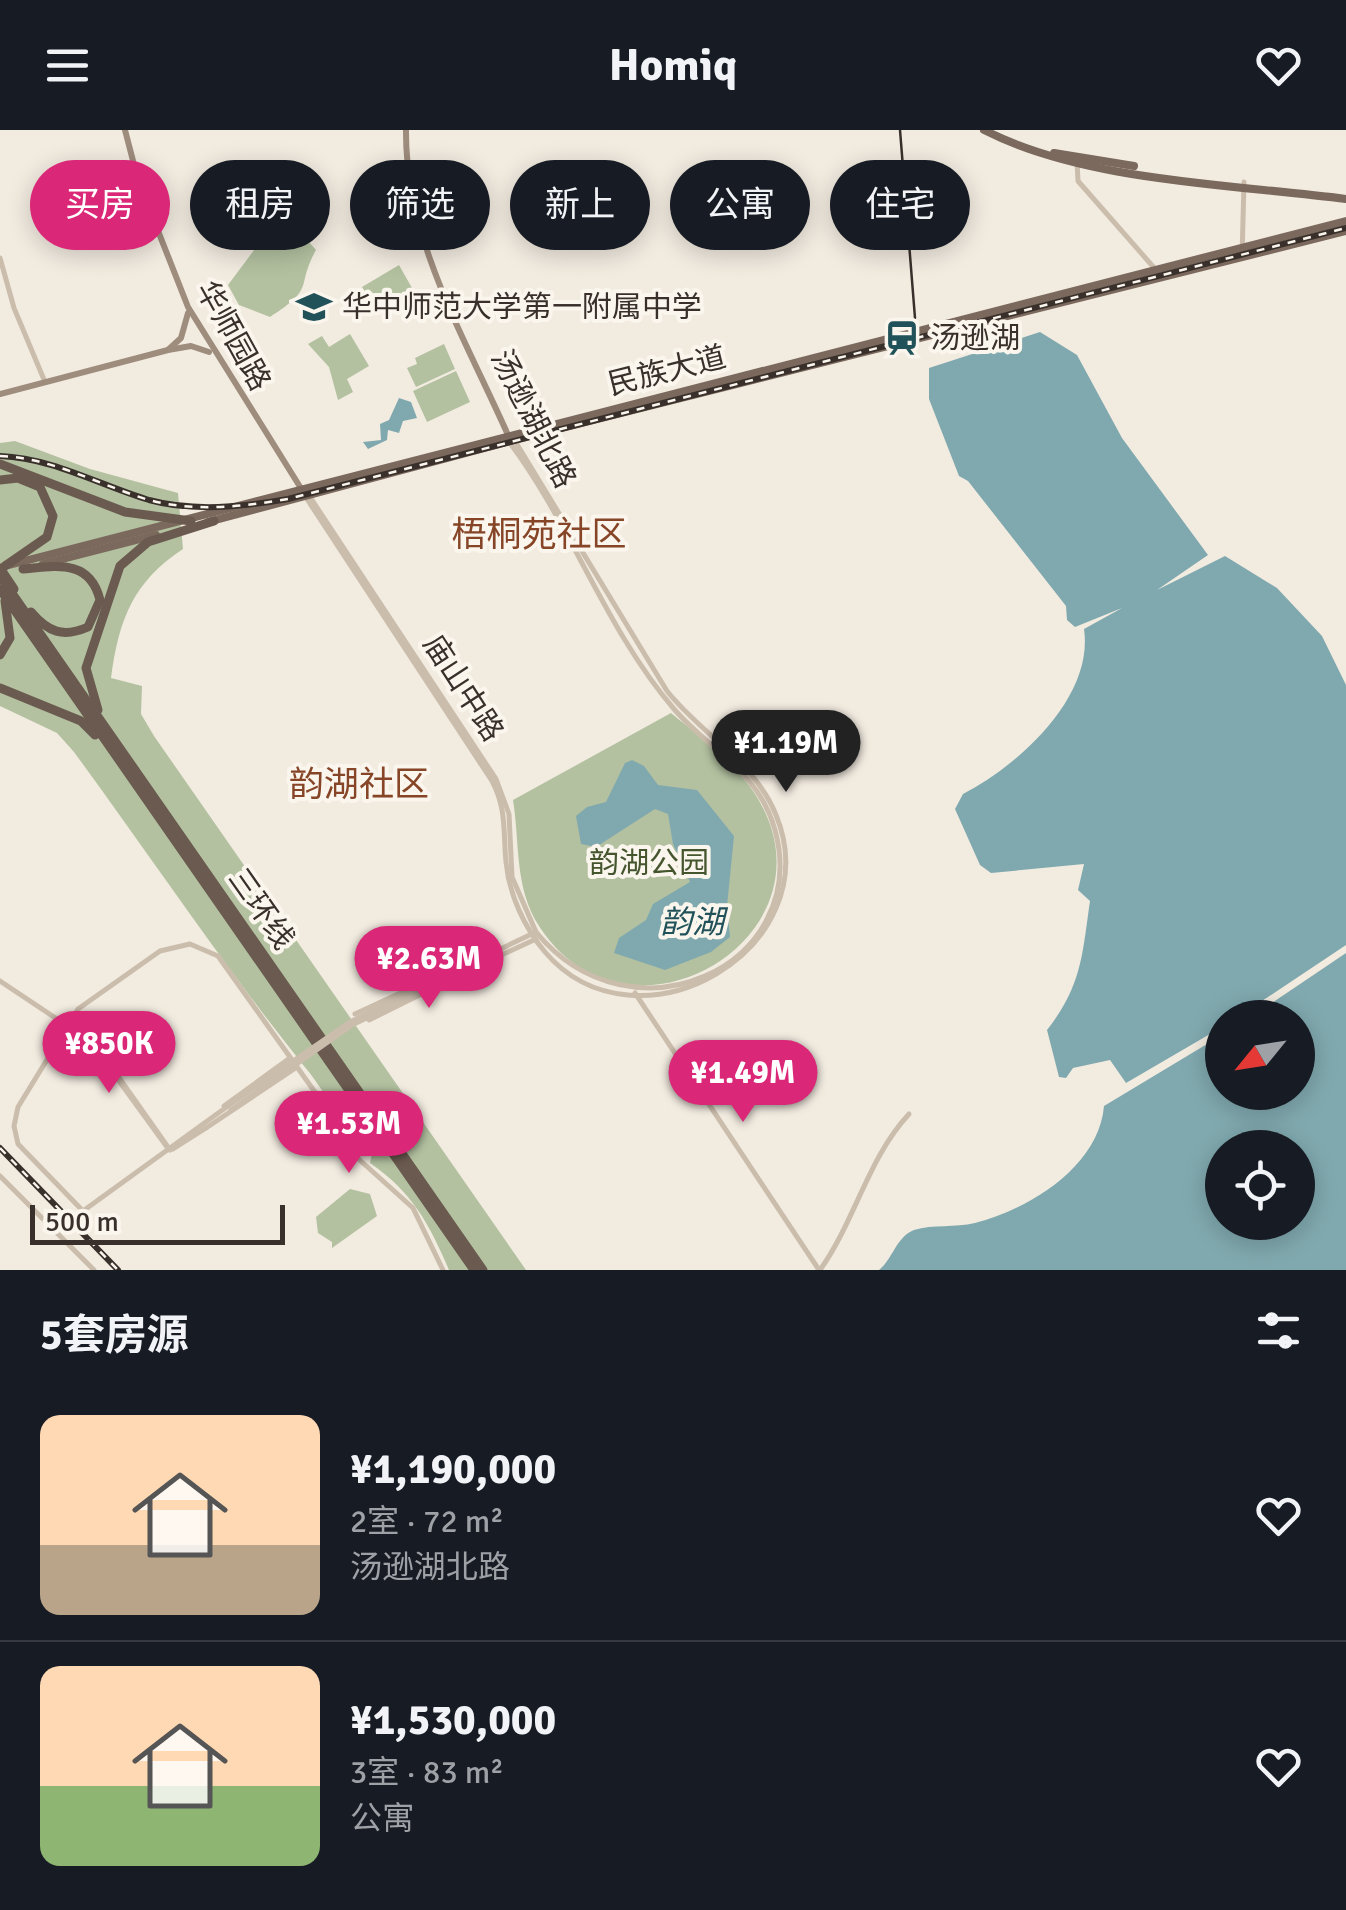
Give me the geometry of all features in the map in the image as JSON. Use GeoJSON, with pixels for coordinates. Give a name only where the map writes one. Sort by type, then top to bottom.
{"type":"FeatureCollection","features":[{"type":"Feature","properties":{"kind":"highway"},"geometry":{"type":"LineString","coordinates":[[0,464],[125,512],[191,521]]}},
{"type":"Feature","properties":{"kind":"highway"},"geometry":{"type":"LineString","coordinates":[[0,480],[18,478],[40,487],[53,516],[47,537],[1,571],[10,638],[0,655]]}},
{"type":"Feature","properties":{"kind":"highway"},"geometry":{"type":"LineString","coordinates":[[101,716],[91,697],[86,668],[120,566],[148,542],[214,520]]}},
{"type":"Feature","properties":{"kind":"highway"},"geometry":{"type":"LineString","coordinates":[[6,591],[45,627],[67,634],[88,627],[100,600],[91,576],[78,569],[23,569]]}},
{"type":"Feature","properties":{"kind":"highway","name":"三环线"},"geometry":{"type":"LineString","coordinates":[[6,591],[127,774],[474,1270]]}},
{"type":"Feature","properties":{"kind":"highway","name":"三环线"},"geometry":{"type":"LineString","coordinates":[[6,591],[483,1270]]}},
{"type":"Feature","properties":{"kind":"highway"},"geometry":{"type":"LineString","coordinates":[[22,602],[155,801]]}},
{"type":"Feature","properties":{"kind":"highway"},"geometry":{"type":"LineString","coordinates":[[0,688],[81,721],[127,774]]}},
{"type":"Feature","properties":{"kind":"main road","name":"华师园路"},"geometry":{"type":"LineString","coordinates":[[125,130],[144,196],[188,307],[214,356],[305,492]]}},
{"type":"Feature","properties":{"kind":"main road","name":"汤逊湖北路"},"geometry":{"type":"LineString","coordinates":[[407,130],[411,182],[422,230],[511,438]]}},
{"type":"Feature","properties":{"kind":"main road"},"geometry":{"type":"LineString","coordinates":[[984,130],[1019,148],[1077,161],[1346,196]]}},
{"type":"Feature","properties":{"kind":"main road"},"geometry":{"type":"LineString","coordinates":[[994,130],[1021,144],[1077,161]]}},
{"type":"Feature","properties":{"kind":"main road","name":"民族大道"},"geometry":{"type":"LineString","coordinates":[[1,571],[1346,221]]}},
{"type":"Feature","properties":{"kind":"main road","name":"民族大道"},"geometry":{"type":"LineString","coordinates":[[1158,273],[1242,258],[1346,231]]}},
{"type":"Feature","properties":{"kind":"main road"},"geometry":{"type":"LineString","coordinates":[[168,350],[181,338],[188,322],[188,307]]}},
{"type":"Feature","properties":{"kind":"main road"},"geometry":{"type":"LineString","coordinates":[[0,394],[190,346],[214,356]]}},
{"type":"Feature","properties":{"kind":"main road","name":"民族大道"},"geometry":{"type":"LineString","coordinates":[[1,571],[23,569],[214,520],[305,492]]}},
{"type":"Feature","properties":{"kind":"street"},"geometry":{"type":"LineString","coordinates":[[1077,161],[1078,181],[1158,273]]}},
{"type":"Feature","properties":{"kind":"street"},"geometry":{"type":"LineString","coordinates":[[1242,258],[1244,184]]}},
{"type":"Feature","properties":{"kind":"street"},"geometry":{"type":"LineString","coordinates":[[0,258],[14,308],[45,382]]}},
{"type":"Feature","properties":{"kind":"street","name":"汤逊湖北路"},"geometry":{"type":"LineString","coordinates":[[511,438],[663,694],[676,711],[742,769],[758,790],[776,833],[778,860],[772,902],[741,950],[719,969],[688,984],[635,991],[608,990],[573,974],[536,935]]}},
{"type":"Feature","properties":{"kind":"street","name":"庙山中路"},"geometry":{"type":"LineString","coordinates":[[305,492],[492,781],[506,814],[508,878],[536,935]]}},
{"type":"Feature","properties":{"kind":"street"},"geometry":{"type":"LineString","coordinates":[[361,1023],[536,935]]}},
{"type":"Feature","properties":{"kind":"street"},"geometry":{"type":"LineString","coordinates":[[443,1270],[413,1208],[346,1150],[297,1068],[290,1058],[218,956],[190,944],[176,944],[146,960],[78,1009],[18,1107],[14,1134],[25,1153],[83,1211],[230,1108],[352,1025],[476,964]]}},
{"type":"Feature","properties":{"kind":"street"},"geometry":{"type":"LineString","coordinates":[[355,1014],[476,964]]}},
{"type":"Feature","properties":{"kind":"street"},"geometry":{"type":"LineString","coordinates":[[0,983],[67,1026],[98,1052],[170,1150]]}},
{"type":"Feature","properties":{"kind":"street"},"geometry":{"type":"LineString","coordinates":[[635,991],[819,1270],[841,1241],[892,1133],[909,1114]]}},
{"type":"Feature","properties":{"kind":"street"},"geometry":{"type":"LineString","coordinates":[[205,1126],[290,1058]]}},
{"type":"Feature","properties":{"kind":"street"},"geometry":{"type":"LineString","coordinates":[[205,1126],[297,1068]]}},
{"type":"Feature","properties":{"kind":"street"},"geometry":{"type":"LineString","coordinates":[[0,1176],[94,1270]]}},
{"type":"Feature","properties":{"kind":"green space"},"geometry":{"type":"Polygon","coordinates":[[[254,250],[316,250],[300,293],[270,317],[239,305],[228,285],[254,250]]]}},
{"type":"Feature","properties":{"kind":"green space"},"geometry":{"type":"Polygon","coordinates":[[[399,265],[412,288],[384,304],[381,299],[372,304],[362,287],[399,265]]]}},
{"type":"Feature","properties":{"kind":"green space"},"geometry":{"type":"Polygon","coordinates":[[[350,334],[369,366],[347,379],[353,392],[338,400],[329,367],[308,344],[322,336],[329,347],[350,334]]]}},
{"type":"Feature","properties":{"kind":"green space"},"geometry":{"type":"Polygon","coordinates":[[[444,344],[455,369],[416,387],[407,368],[417,364],[415,358],[444,344]]]}},
{"type":"Feature","properties":{"kind":"green space"},"geometry":{"type":"Polygon","coordinates":[[[456,371],[470,402],[427,422],[413,391],[456,371]]]}},
{"type":"Feature","properties":{"kind":"green space"},"geometry":{"type":"Polygon","coordinates":[[[15,441],[90,469],[178,493],[183,549],[152,575],[131,604],[111,678],[142,686],[141,714],[154,736],[526,1270],[449,1270],[418,1210],[397,1185],[370,1163],[372,1153],[363,1140],[355,1137],[355,1127],[334,1108],[74,752],[57,733],[0,706],[0,443],[15,441]]]}},
{"type":"Feature","properties":{"kind":"green space","name":"韵湖公园"},"geometry":{"type":"Polygon","coordinates":[[[671,713],[724,757],[747,782],[765,812],[777,861],[768,905],[743,942],[707,969],[664,983],[619,983],[576,965],[539,926],[525,896],[513,800],[671,713]]]}},
{"type":"Feature","properties":{"kind":"green space"},"geometry":{"type":"Polygon","coordinates":[[[350,1189],[370,1194],[377,1216],[332,1248],[332,1242],[318,1233],[316,1217],[350,1189]]]}},
{"type":"Feature","properties":{"kind":"water"},"geometry":{"type":"Polygon","coordinates":[[[1040,332],[1077,355],[1122,438],[1208,555],[1157,590],[1225,556],[1277,588],[1322,636],[1346,685],[1346,945],[1264,1000],[1205,1000],[1205,1037],[1126,1083],[1110,1060],[1073,1068],[1066,1078],[1059,1077],[1047,1030],[1074,984],[1082,954],[1090,901],[1078,890],[1084,864],[991,873],[980,865],[955,809],[963,794],[1007,766],[1048,726],[1077,679],[1084,654],[1084,629],[1122,608],[1075,627],[1067,620],[1066,606],[968,481],[959,476],[929,399],[929,368],[1040,332]]]}},
{"type":"Feature","properties":{"kind":"water"},"geometry":{"type":"Polygon","coordinates":[[[399,398],[411,402],[417,418],[403,421],[399,433],[388,430],[387,440],[368,449],[363,442],[381,440],[380,424],[389,420],[399,398]]]}},
{"type":"Feature","properties":{"kind":"water","name":"韵湖"},"geometry":{"type":"Polygon","coordinates":[[[632,760],[644,766],[658,785],[697,790],[734,836],[727,906],[730,937],[711,952],[665,970],[614,953],[619,938],[646,920],[653,904],[690,882],[673,844],[668,814],[655,809],[596,847],[581,844],[576,816],[587,807],[606,802],[625,763],[632,760]]]}},
{"type":"Feature","properties":{"kind":"water"},"geometry":{"type":"Polygon","coordinates":[[[1346,953],[1346,1270],[879,1270],[903,1238],[914,1230],[975,1223],[1039,1196],[1075,1166],[1089,1148],[1104,1106],[1205,1045],[1205,1110],[1315,1110],[1315,1000],[1276,1000],[1346,953]]]}},
{"type":"Feature","properties":{"kind":"tram line"},"geometry":{"type":"LineString","coordinates":[[900,130],[915,318]]}},
{"type":"Feature","properties":{"kind":"railway"},"geometry":{"type":"LineString","coordinates":[[0,456],[57,467],[166,504],[218,507],[288,499],[1346,228]]}},
{"type":"Feature","properties":{"kind":"railway"},"geometry":{"type":"LineString","coordinates":[[0,1148],[118,1270]]}},
{"type":"Feature","properties":{"kind":"place","name":"华中师范大学第一附属中学"},"geometry":{"type":"Point","coordinates":[314,307]}},
{"type":"Feature","properties":{"kind":"place","name":"汤逊湖"},"geometry":{"type":"Point","coordinates":[902,338]}},
{"type":"Feature","properties":{"kind":"district","name":"梧桐苑社区"},"geometry":{"type":"Point","coordinates":[539,534]}},
{"type":"Feature","properties":{"kind":"district","name":"韵湖社区"},"geometry":{"type":"Point","coordinates":[359,784]}}]}
